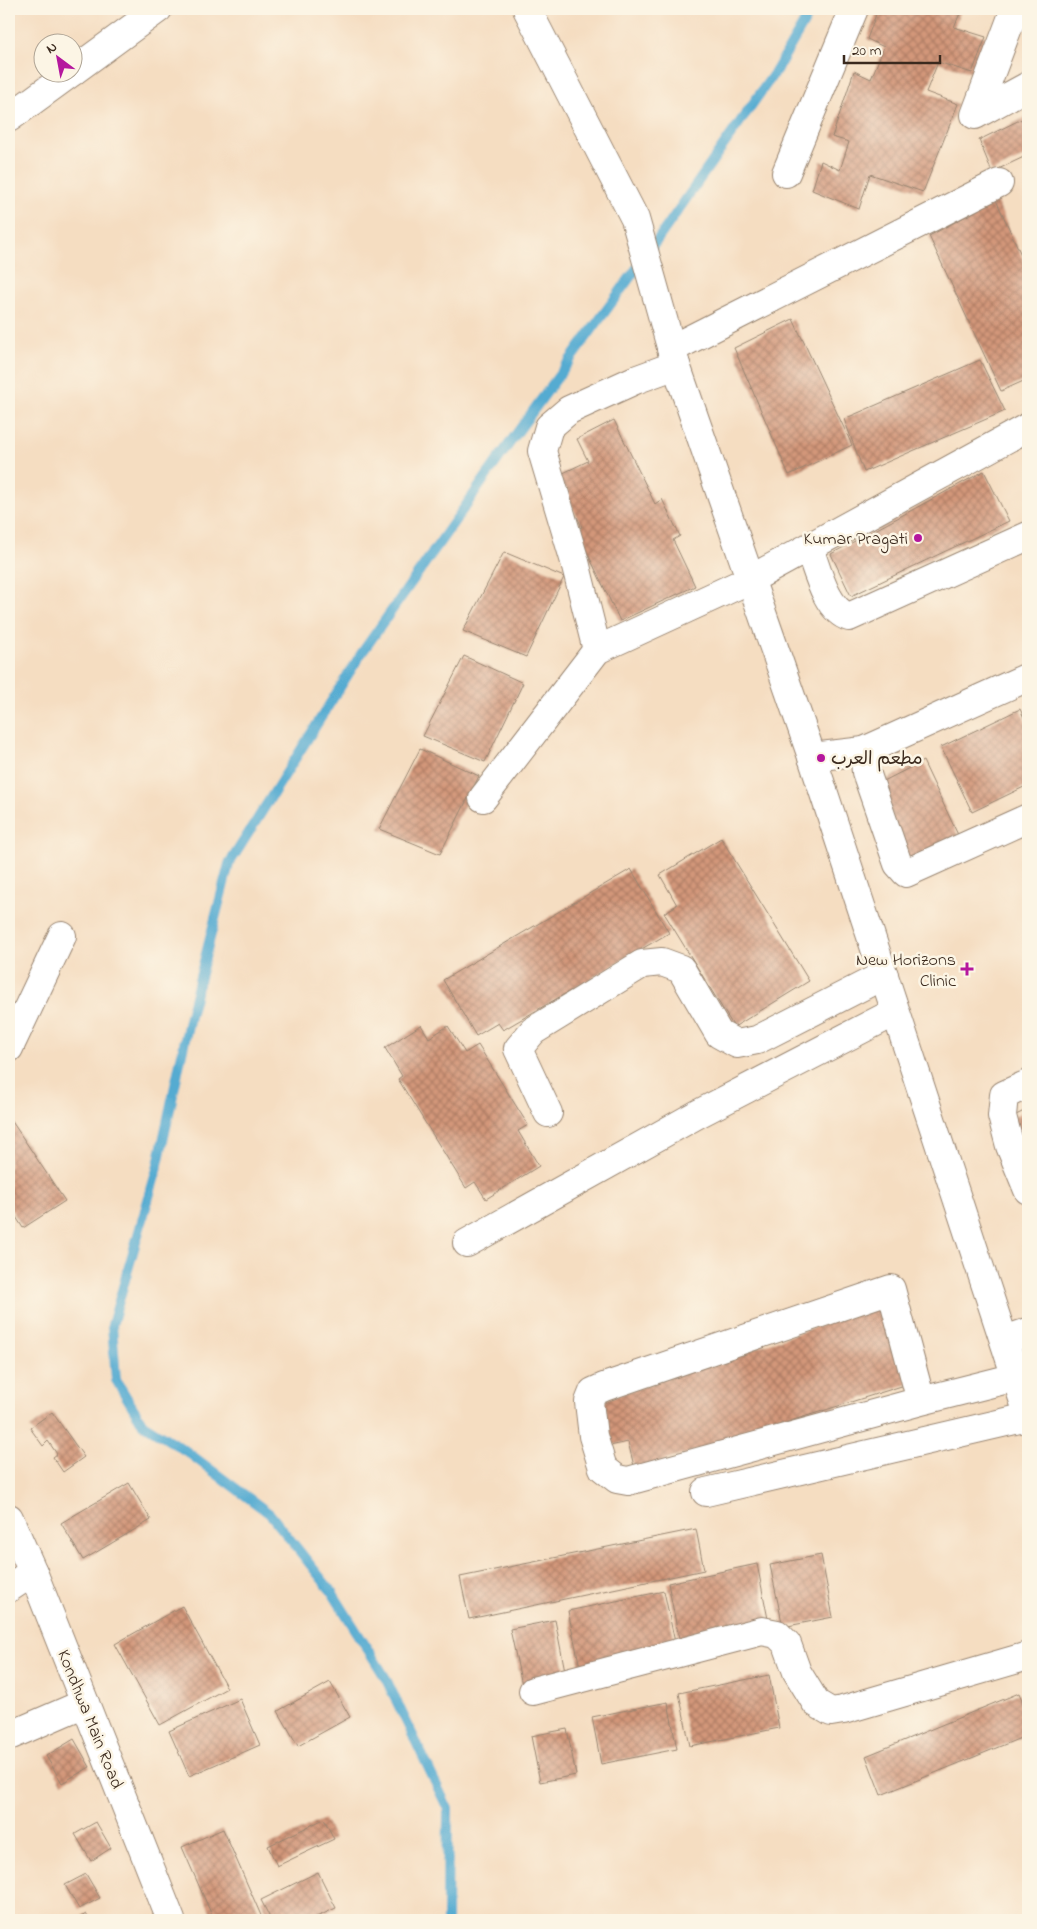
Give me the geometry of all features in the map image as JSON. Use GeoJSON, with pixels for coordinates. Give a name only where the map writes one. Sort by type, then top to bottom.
{"type":"FeatureCollection","features":[{"type":"Feature","properties":{"kind":"street"},"geometry":{"type":"LineString","coordinates":[[82,65],[158,9]]}},
{"type":"Feature","properties":{"kind":"street"},"geometry":{"type":"LineString","coordinates":[[527,9],[635,219],[674,357],[812,757],[895,1012],[1016,1336],[1016,1377],[1028,1416],[706,1492]]}},
{"type":"Feature","properties":{"kind":"street"},"geometry":{"type":"LineString","coordinates":[[786,173],[854,9]]}},
{"type":"Feature","properties":{"kind":"street"},"geometry":{"type":"LineString","coordinates":[[1015,9],[975,115],[1028,86]]}},
{"type":"Feature","properties":{"kind":"street"},"geometry":{"type":"LineString","coordinates":[[9,118],[58,82]]}},
{"type":"Feature","properties":{"kind":"street"},"geometry":{"type":"LineString","coordinates":[[597,650],[575,562],[542,451],[549,427],[569,410],[635,380],[674,357],[999,183]]}},
{"type":"Feature","properties":{"kind":"street"},"geometry":{"type":"LineString","coordinates":[[484,798],[597,650],[751,579],[1028,428]]}},
{"type":"Feature","properties":{"kind":"street"},"geometry":{"type":"LineString","coordinates":[[809,548],[830,602],[840,614],[849,617],[1028,536]]}},
{"type":"Feature","properties":{"kind":"street"},"geometry":{"type":"LineString","coordinates":[[812,757],[864,752],[1028,677]]}},
{"type":"Feature","properties":{"kind":"street"},"geometry":{"type":"LineString","coordinates":[[864,752],[869,781],[898,864],[906,873],[1028,818]]}},
{"type":"Feature","properties":{"kind":"street"},"geometry":{"type":"LineString","coordinates":[[9,1048],[62,936]]}},
{"type":"Feature","properties":{"kind":"street"},"geometry":{"type":"LineString","coordinates":[[548,1113],[518,1049],[533,1032],[642,964],[662,962],[681,969],[719,1034],[737,1044],[757,1040],[884,975]]}},
{"type":"Feature","properties":{"kind":"street"},"geometry":{"type":"LineString","coordinates":[[467,1243],[698,1114],[895,1012]]}},
{"type":"Feature","properties":{"kind":"street"},"geometry":{"type":"LineString","coordinates":[[1028,1084],[1004,1095],[1002,1116],[1010,1146],[1028,1190]]}},
{"type":"Feature","properties":{"kind":"street"},"geometry":{"type":"LineString","coordinates":[[921,1401],[891,1289],[604,1386],[593,1392],[589,1402],[593,1436],[603,1468],[617,1479],[628,1481],[1016,1377]]}},
{"type":"Feature","properties":{"kind":"street","name":"Kondhwa Main Road"},"geometry":{"type":"LineString","coordinates":[[9,1518],[34,1572],[171,1920]]}},
{"type":"Feature","properties":{"kind":"street"},"geometry":{"type":"LineString","coordinates":[[9,1588],[34,1572]]}},
{"type":"Feature","properties":{"kind":"street"},"geometry":{"type":"LineString","coordinates":[[533,1691],[762,1631],[777,1634],[787,1644],[797,1672],[816,1703],[831,1712],[852,1708],[1028,1656]]}},
{"type":"Feature","properties":{"kind":"street"},"geometry":{"type":"LineString","coordinates":[[9,1736],[85,1703]]}},
{"type":"Feature","properties":{"kind":"building"},"geometry":{"type":"Polygon","coordinates":[[[878,9],[962,9],[954,27],[986,37],[972,73],[938,62],[926,92],[958,104],[923,192],[870,174],[859,209],[812,190],[821,161],[840,170],[849,142],[832,137],[854,71],[871,79],[884,47],[867,39],[878,9]]]}},
{"type":"Feature","properties":{"kind":"building"},"geometry":{"type":"Polygon","coordinates":[[[1028,116],[1028,155],[992,172],[979,140],[1028,116]]]}},
{"type":"Feature","properties":{"kind":"building"},"geometry":{"type":"Polygon","coordinates":[[[996,200],[1028,270],[1028,379],[1001,391],[929,236],[996,200]]]}},
{"type":"Feature","properties":{"kind":"building"},"geometry":{"type":"Polygon","coordinates":[[[793,319],[852,445],[789,475],[734,348],[793,319]]]}},
{"type":"Feature","properties":{"kind":"building"},"geometry":{"type":"Polygon","coordinates":[[[980,360],[1005,411],[864,472],[844,419],[980,360]]]}},
{"type":"Feature","properties":{"kind":"building"},"geometry":{"type":"Polygon","coordinates":[[[614,420],[655,504],[662,499],[680,536],[673,540],[695,586],[620,621],[576,529],[582,527],[557,476],[588,461],[577,439],[614,420]]]}},
{"type":"Feature","properties":{"kind":"building","name":"Kumar Pragati"},"geometry":{"type":"Polygon","coordinates":[[[984,471],[1009,521],[851,596],[831,554],[984,471]]]}},
{"type":"Feature","properties":{"kind":"building"},"geometry":{"type":"Polygon","coordinates":[[[504,552],[564,577],[526,657],[463,631],[504,552]]]}},
{"type":"Feature","properties":{"kind":"building"},"geometry":{"type":"Polygon","coordinates":[[[464,656],[523,683],[485,762],[423,736],[464,656]]]}},
{"type":"Feature","properties":{"kind":"building"},"geometry":{"type":"Polygon","coordinates":[[[1020,709],[1028,726],[1028,785],[972,812],[941,747],[1020,709]]]}},
{"type":"Feature","properties":{"kind":"building"},"geometry":{"type":"Polygon","coordinates":[[[420,749],[479,776],[440,854],[379,829],[420,749]]]}},
{"type":"Feature","properties":{"kind":"building"},"geometry":{"type":"Polygon","coordinates":[[[923,761],[959,837],[908,862],[880,783],[923,761]]]}},
{"type":"Feature","properties":{"kind":"building"},"geometry":{"type":"Polygon","coordinates":[[[721,838],[809,981],[734,1027],[664,913],[677,905],[660,875],[721,838]]]}},
{"type":"Feature","properties":{"kind":"building"},"geometry":{"type":"Polygon","coordinates":[[[631,869],[669,933],[503,1030],[498,1023],[476,1036],[443,980],[631,869]]]}},
{"type":"Feature","properties":{"kind":"building"},"geometry":{"type":"Polygon","coordinates":[[[421,1025],[429,1038],[448,1026],[465,1053],[478,1045],[528,1125],[518,1131],[539,1166],[486,1199],[475,1182],[466,1188],[398,1079],[402,1076],[385,1048],[421,1025]]]}},
{"type":"Feature","properties":{"kind":"building"},"geometry":{"type":"Polygon","coordinates":[[[1028,1109],[1028,1153],[1010,1118],[1028,1109]]]}},
{"type":"Feature","properties":{"kind":"building"},"geometry":{"type":"Polygon","coordinates":[[[11,1120],[65,1201],[23,1228],[9,1206],[9,1121],[11,1120]]]}},
{"type":"Feature","properties":{"kind":"building"},"geometry":{"type":"Polygon","coordinates":[[[883,1304],[908,1384],[635,1470],[628,1442],[605,1447],[594,1403],[883,1304]]]}},
{"type":"Feature","properties":{"kind":"building"},"geometry":{"type":"Polygon","coordinates":[[[52,1412],[84,1457],[63,1472],[53,1457],[57,1454],[48,1441],[43,1446],[30,1428],[52,1412]]]}},
{"type":"Feature","properties":{"kind":"building"},"geometry":{"type":"Polygon","coordinates":[[[129,1483],[151,1520],[83,1560],[61,1523],[129,1483]]]}},
{"type":"Feature","properties":{"kind":"building"},"geometry":{"type":"Polygon","coordinates":[[[696,1529],[704,1570],[469,1619],[460,1577],[696,1529]]]}},
{"type":"Feature","properties":{"kind":"building"},"geometry":{"type":"Polygon","coordinates":[[[821,1555],[833,1617],[783,1627],[770,1565],[821,1555]]]}},
{"type":"Feature","properties":{"kind":"building"},"geometry":{"type":"Polygon","coordinates":[[[757,1564],[769,1624],[680,1643],[668,1583],[757,1564]]]}},
{"type":"Feature","properties":{"kind":"building"},"geometry":{"type":"Polygon","coordinates":[[[664,1591],[676,1647],[580,1667],[568,1611],[664,1591]]]}},
{"type":"Feature","properties":{"kind":"building"},"geometry":{"type":"Polygon","coordinates":[[[182,1606],[227,1688],[160,1725],[115,1644],[182,1606]]]}},
{"type":"Feature","properties":{"kind":"building"},"geometry":{"type":"Polygon","coordinates":[[[555,1620],[566,1676],[522,1685],[510,1629],[555,1620]]]}},
{"type":"Feature","properties":{"kind":"building"},"geometry":{"type":"Polygon","coordinates":[[[769,1675],[779,1728],[690,1746],[679,1693],[769,1675]]]}},
{"type":"Feature","properties":{"kind":"building"},"geometry":{"type":"Polygon","coordinates":[[[330,1682],[350,1717],[298,1746],[278,1711],[330,1682]]]}},
{"type":"Feature","properties":{"kind":"building"},"geometry":{"type":"Polygon","coordinates":[[[1019,1693],[1028,1714],[1028,1735],[881,1795],[866,1756],[1019,1693]]]}},
{"type":"Feature","properties":{"kind":"building"},"geometry":{"type":"Polygon","coordinates":[[[240,1699],[260,1745],[189,1776],[169,1731],[240,1699]]]}},
{"type":"Feature","properties":{"kind":"building"},"geometry":{"type":"Polygon","coordinates":[[[668,1702],[677,1749],[601,1764],[592,1717],[668,1702]]]}},
{"type":"Feature","properties":{"kind":"building"},"geometry":{"type":"Polygon","coordinates":[[[567,1729],[576,1775],[540,1782],[531,1736],[567,1729]]]}},
{"type":"Feature","properties":{"kind":"building"},"geometry":{"type":"Polygon","coordinates":[[[74,1739],[90,1767],[62,1783],[46,1756],[74,1739]]]}},
{"type":"Feature","properties":{"kind":"building"},"geometry":{"type":"Polygon","coordinates":[[[324,1819],[334,1839],[277,1866],[268,1846],[324,1819]]]}},
{"type":"Feature","properties":{"kind":"building"},"geometry":{"type":"Polygon","coordinates":[[[96,1822],[111,1848],[91,1861],[75,1834],[96,1822]]]}},
{"type":"Feature","properties":{"kind":"building"},"geometry":{"type":"Polygon","coordinates":[[[223,1829],[263,1920],[214,1920],[182,1847],[223,1829]]]}},
{"type":"Feature","properties":{"kind":"building"},"geometry":{"type":"Polygon","coordinates":[[[318,1872],[336,1908],[310,1920],[271,1920],[261,1900],[318,1872]]]}},
{"type":"Feature","properties":{"kind":"building"},"geometry":{"type":"Polygon","coordinates":[[[86,1874],[100,1898],[79,1909],[65,1885],[86,1874]]]}},
{"type":"Feature","properties":{"kind":"building"},"geometry":{"type":"Polygon","coordinates":[[[86,1914],[90,1920],[76,1920],[86,1914]]]}},
{"type":"Feature","properties":{"kind":"waterway"},"geometry":{"type":"LineString","coordinates":[[447,1920],[448,1809],[385,1677],[332,1592],[270,1514],[186,1451],[143,1424],[116,1380],[112,1325],[157,1169],[190,1016],[229,864],[361,654],[514,437],[658,239],[777,69],[812,9]]}},
{"type":"Feature","properties":{"kind":"place","name":"Kumar Pragati"},"geometry":{"type":"Point","coordinates":[918,538]}},
{"type":"Feature","properties":{"kind":"place","name":"مطعم العرب"},"geometry":{"type":"Point","coordinates":[821,758]}},
{"type":"Feature","properties":{"kind":"place","name":"New Horizons Clinic"},"geometry":{"type":"Point","coordinates":[967,969]}}]}
